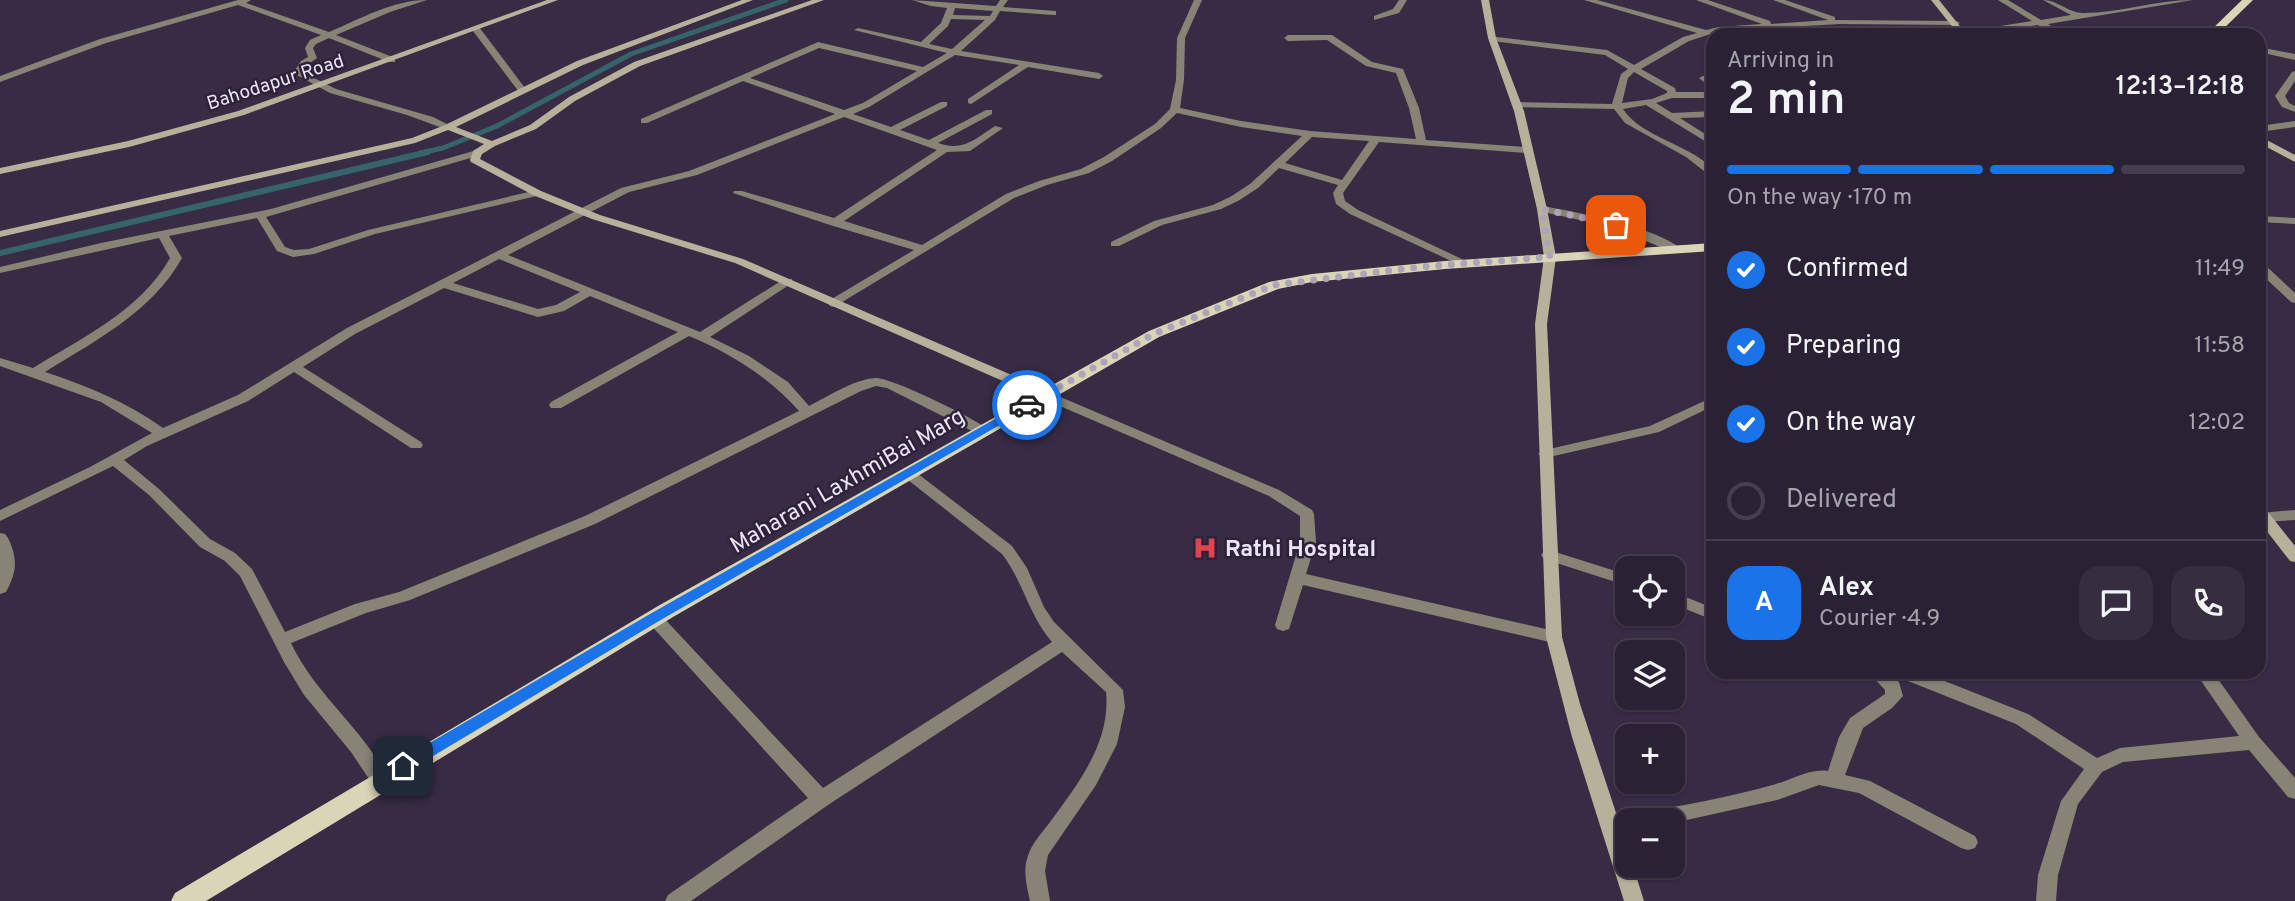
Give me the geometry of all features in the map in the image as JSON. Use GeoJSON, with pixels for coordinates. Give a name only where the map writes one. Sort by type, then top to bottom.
{"type":"FeatureCollection","features":[{"type":"Feature","properties":{"kind":"main road"},"geometry":{"type":"LineString","coordinates":[[2218,28],[2248,0]]}},
{"type":"Feature","properties":{"kind":"main road","name":"Maharani LaxhmiBai Marg"},"geometry":{"type":"LineString","coordinates":[[184,901],[380,780],[654,618],[1044,394],[1154,334],[1274,285],[1312,278],[1462,263],[1706,248]]}},
{"type":"Feature","properties":{"kind":"street"},"geometry":{"type":"LineString","coordinates":[[423,0],[387,10],[313,42],[309,48],[313,58],[303,63],[296,73],[318,86],[379,106],[429,118],[488,142]]}},
{"type":"Feature","properties":{"kind":"street","name":"Bahodapur Road"},"geometry":{"type":"LineString","coordinates":[[0,172],[154,137],[241,113],[554,0]]}},
{"type":"Feature","properties":{"kind":"street"},"geometry":{"type":"LineString","coordinates":[[0,234],[347,156],[453,129],[522,90],[580,63],[749,0]]}},
{"type":"Feature","properties":{"kind":"street"},"geometry":{"type":"LineString","coordinates":[[0,270],[260,215],[477,153],[488,142],[533,127],[572,99],[637,64],[820,0]]}},
{"type":"Feature","properties":{"kind":"street"},"geometry":{"type":"LineString","coordinates":[[915,0],[920,3],[952,6],[1001,4],[1052,13]]}},
{"type":"Feature","properties":{"kind":"street"},"geometry":{"type":"LineString","coordinates":[[834,303],[1010,196],[1085,171],[1158,127],[1175,110],[1180,80],[1181,38],[1198,0]]}},
{"type":"Feature","properties":{"kind":"street"},"geometry":{"type":"LineString","coordinates":[[1377,18],[1396,11],[1403,0]]}},
{"type":"Feature","properties":{"kind":"street"},"geometry":{"type":"LineString","coordinates":[[1485,0],[1492,38],[1517,105],[1542,209],[1550,257],[1541,324],[1554,637],[1565,687],[1615,811]]}},
{"type":"Feature","properties":{"kind":"street"},"geometry":{"type":"LineString","coordinates":[[1588,0],[1706,33]]}},
{"type":"Feature","properties":{"kind":"street"},"geometry":{"type":"LineString","coordinates":[[1700,0],[1780,28]]}},
{"type":"Feature","properties":{"kind":"street"},"geometry":{"type":"LineString","coordinates":[[1777,0],[1840,22]]}},
{"type":"Feature","properties":{"kind":"street"},"geometry":{"type":"LineString","coordinates":[[1935,0],[1959,28]]}},
{"type":"Feature","properties":{"kind":"street"},"geometry":{"type":"LineString","coordinates":[[2002,0],[2051,28]]}},
{"type":"Feature","properties":{"kind":"street"},"geometry":{"type":"LineString","coordinates":[[2047,0],[2081,17]]}},
{"type":"Feature","properties":{"kind":"street"},"geometry":{"type":"LineString","coordinates":[[2010,28],[2189,0]]}},
{"type":"Feature","properties":{"kind":"street"},"geometry":{"type":"LineString","coordinates":[[0,79],[103,41],[243,1],[393,60]]}},
{"type":"Feature","properties":{"kind":"street"},"geometry":{"type":"LineString","coordinates":[[0,516],[162,434],[243,398],[296,368],[351,331],[625,190],[693,173],[844,116],[954,52],[992,18],[1001,4]]}},
{"type":"Feature","properties":{"kind":"street"},"geometry":{"type":"LineString","coordinates":[[923,45],[940,30],[952,6]]}},
{"type":"Feature","properties":{"kind":"street"},"geometry":{"type":"LineString","coordinates":[[948,17],[992,18]]}},
{"type":"Feature","properties":{"kind":"street"},"geometry":{"type":"LineString","coordinates":[[1732,28],[1840,22],[1956,23]]}},
{"type":"Feature","properties":{"kind":"street"},"geometry":{"type":"LineString","coordinates":[[476,29],[522,90]]}},
{"type":"Feature","properties":{"kind":"street"},"geometry":{"type":"LineString","coordinates":[[858,30],[954,52],[1099,76]]}},
{"type":"Feature","properties":{"kind":"street"},"geometry":{"type":"LineString","coordinates":[[1706,33],[1686,39],[1625,74],[1620,83],[1618,106],[1621,114],[1636,127],[1698,160],[1706,169]]}},
{"type":"Feature","properties":{"kind":"street"},"geometry":{"type":"LineString","coordinates":[[1288,38],[1329,37],[1369,64],[1400,71],[1414,108],[1422,142]]}},
{"type":"Feature","properties":{"kind":"street"},"geometry":{"type":"LineString","coordinates":[[1492,38],[1595,50],[1635,67],[1666,85],[1672,90],[1671,94]]}},
{"type":"Feature","properties":{"kind":"street"},"geometry":{"type":"LineString","coordinates":[[644,121],[818,46],[926,70]]}},
{"type":"Feature","properties":{"kind":"street"},"geometry":{"type":"LineString","coordinates":[[2266,51],[2295,57]]}},
{"type":"Feature","properties":{"kind":"street"},"geometry":{"type":"LineString","coordinates":[[971,101],[1025,65]]}},
{"type":"Feature","properties":{"kind":"street"},"geometry":{"type":"LineString","coordinates":[[2295,74],[2280,96],[2285,105],[2295,109]]}},
{"type":"Feature","properties":{"kind":"street"},"geometry":{"type":"LineString","coordinates":[[742,78],[844,116],[945,149],[967,149],[999,128]]}},
{"type":"Feature","properties":{"kind":"street"},"geometry":{"type":"LineString","coordinates":[[1517,105],[1618,106],[1647,102],[1671,94],[1706,96]]}},
{"type":"Feature","properties":{"kind":"street"},"geometry":{"type":"LineString","coordinates":[[1647,102],[1706,138]]}},
{"type":"Feature","properties":{"kind":"street"},"geometry":{"type":"LineString","coordinates":[[891,131],[944,104]]}},
{"type":"Feature","properties":{"kind":"street"},"geometry":{"type":"LineString","coordinates":[[1175,110],[1241,124],[1310,134],[1527,150]]}},
{"type":"Feature","properties":{"kind":"street"},"geometry":{"type":"LineString","coordinates":[[929,144],[989,112]]}},
{"type":"Feature","properties":{"kind":"street"},"geometry":{"type":"LineString","coordinates":[[1673,116],[1706,114]]}},
{"type":"Feature","properties":{"kind":"street"},"geometry":{"type":"LineString","coordinates":[[2266,128],[2295,124]]}},
{"type":"Feature","properties":{"kind":"street"},"geometry":{"type":"LineString","coordinates":[[1115,244],[1158,223],[1217,207],[1234,199],[1310,134]]}},
{"type":"Feature","properties":{"kind":"street"},"geometry":{"type":"LineString","coordinates":[[1376,139],[1338,193],[1340,202],[1347,209],[1462,263]]}},
{"type":"Feature","properties":{"kind":"street"},"geometry":{"type":"LineString","coordinates":[[2266,143],[2295,159]]}},
{"type":"Feature","properties":{"kind":"street"},"geometry":{"type":"LineString","coordinates":[[834,223],[945,149]]}},
{"type":"Feature","properties":{"kind":"street"},"geometry":{"type":"LineString","coordinates":[[477,153],[477,163],[537,193],[581,211],[713,251],[788,281],[1295,505],[1307,514],[1308,542],[1283,625]]}},
{"type":"Feature","properties":{"kind":"street"},"geometry":{"type":"LineString","coordinates":[[1698,160],[1706,159]]}},
{"type":"Feature","properties":{"kind":"street"},"geometry":{"type":"LineString","coordinates":[[1277,164],[1345,184]]}},
{"type":"Feature","properties":{"kind":"street"},"geometry":{"type":"LineString","coordinates":[[260,215],[281,249],[293,254],[310,252],[372,232],[537,193]]}},
{"type":"Feature","properties":{"kind":"street"},"geometry":{"type":"LineString","coordinates":[[738,193],[924,249]]}},
{"type":"Feature","properties":{"kind":"street"},"geometry":{"type":"LineString","coordinates":[[1542,209],[1597,219],[1636,231],[1677,250]]}},
{"type":"Feature","properties":{"kind":"street"},"geometry":{"type":"LineString","coordinates":[[2266,219],[2295,221]]}},
{"type":"Feature","properties":{"kind":"street"},"geometry":{"type":"LineString","coordinates":[[34,373],[130,311],[158,289],[176,258],[163,234]]}},
{"type":"Feature","properties":{"kind":"street"},"geometry":{"type":"LineString","coordinates":[[499,255],[695,334],[744,359],[783,385],[807,412]]}},
{"type":"Feature","properties":{"kind":"street"},"geometry":{"type":"LineString","coordinates":[[2266,272],[2295,299]]}},
{"type":"Feature","properties":{"kind":"street"},"geometry":{"type":"LineString","coordinates":[[556,405],[695,334],[788,281]]}},
{"type":"Feature","properties":{"kind":"street"},"geometry":{"type":"LineString","coordinates":[[442,283],[538,313],[560,308],[591,291]]}},
{"type":"Feature","properties":{"kind":"street"},"geometry":{"type":"LineString","coordinates":[[0,362],[139,414],[162,434]]}},
{"type":"Feature","properties":{"kind":"street"},"geometry":{"type":"LineString","coordinates":[[296,368],[416,445]]}},
{"type":"Feature","properties":{"kind":"street"},"geometry":{"type":"LineString","coordinates":[[281,640],[361,608],[404,596],[590,520],[807,412],[876,382],[902,389],[983,431]]}},
{"type":"Feature","properties":{"kind":"street"},"geometry":{"type":"LineString","coordinates":[[1545,454],[1654,429],[1706,404]]}},
{"type":"Feature","properties":{"kind":"street"},"geometry":{"type":"LineString","coordinates":[[114,459],[154,492],[205,543],[230,557],[246,573],[292,664],[380,780]]}},
{"type":"Feature","properties":{"kind":"street"},"geometry":{"type":"LineString","coordinates":[[908,473],[1007,550],[1019,564],[1032,600],[1047,625],[1062,643],[1114,690],[1118,704],[1115,719],[1092,777],[1039,853],[1035,872],[1040,901]]}},
{"type":"Feature","properties":{"kind":"street"},"geometry":{"type":"LineString","coordinates":[[2266,514],[2295,515]]}},
{"type":"Feature","properties":{"kind":"street"},"geometry":{"type":"LineString","coordinates":[[2266,519],[2295,557]]}},
{"type":"Feature","properties":{"kind":"street"},"geometry":{"type":"LineString","coordinates":[[0,538],[10,558],[7,577],[0,588]]}},
{"type":"Feature","properties":{"kind":"street"},"geometry":{"type":"LineString","coordinates":[[1549,555],[1615,577]]}},
{"type":"Feature","properties":{"kind":"street"},"geometry":{"type":"LineString","coordinates":[[1297,578],[1554,637]]}},
{"type":"Feature","properties":{"kind":"street"},"geometry":{"type":"LineString","coordinates":[[1685,603],[1706,611]]}},
{"type":"Feature","properties":{"kind":"street"},"geometry":{"type":"LineString","coordinates":[[654,618],[821,799]]}},
{"type":"Feature","properties":{"kind":"street"},"geometry":{"type":"LineString","coordinates":[[675,901],[821,799],[1062,643]]}},
{"type":"Feature","properties":{"kind":"street"},"geometry":{"type":"LineString","coordinates":[[1834,779],[1852,730],[1859,719],[1885,707],[1894,696],[1893,687],[1884,679]]}},
{"type":"Feature","properties":{"kind":"street"},"geometry":{"type":"LineString","coordinates":[[1921,679],[2021,719],[2096,766]]}},
{"type":"Feature","properties":{"kind":"street"},"geometry":{"type":"LineString","coordinates":[[2209,679],[2253,742],[2295,791]]}},
{"type":"Feature","properties":{"kind":"street"},"geometry":{"type":"LineString","coordinates":[[2046,901],[2051,864],[2070,801],[2096,766],[2120,755],[2253,742]]}},
{"type":"Feature","properties":{"kind":"street"},"geometry":{"type":"LineString","coordinates":[[1685,813],[1777,792],[1807,779],[1819,777],[1863,786],[1883,794],[1968,842]]}},
{"type":"Feature","properties":{"kind":"street"},"geometry":{"type":"LineString","coordinates":[[1630,878],[1634,901]]}},
{"type":"Feature","properties":{"kind":"waterway"},"geometry":{"type":"LineString","coordinates":[[420,153],[443,148],[497,126],[631,54],[786,0]]}},
{"type":"Feature","properties":{"kind":"waterway"},"geometry":{"type":"LineString","coordinates":[[0,253],[428,152]]}},
{"type":"Feature","properties":{"kind":"way so far"},"geometry":{"type":"LineString","coordinates":[[1027,405],[1154,334],[1274,285],[1312,278],[1419,267],[1550,257],[1542,209],[1616,225]]}},
{"type":"Feature","properties":{"kind":"place","name":"Rathi Hospital"},"geometry":{"type":"Point","coordinates":[1205,548]}},
{"type":"Feature","properties":{"kind":"route"},"geometry":{"type":"LineString","coordinates":[[403,766],[654,618],[1027,405]]}}]}
